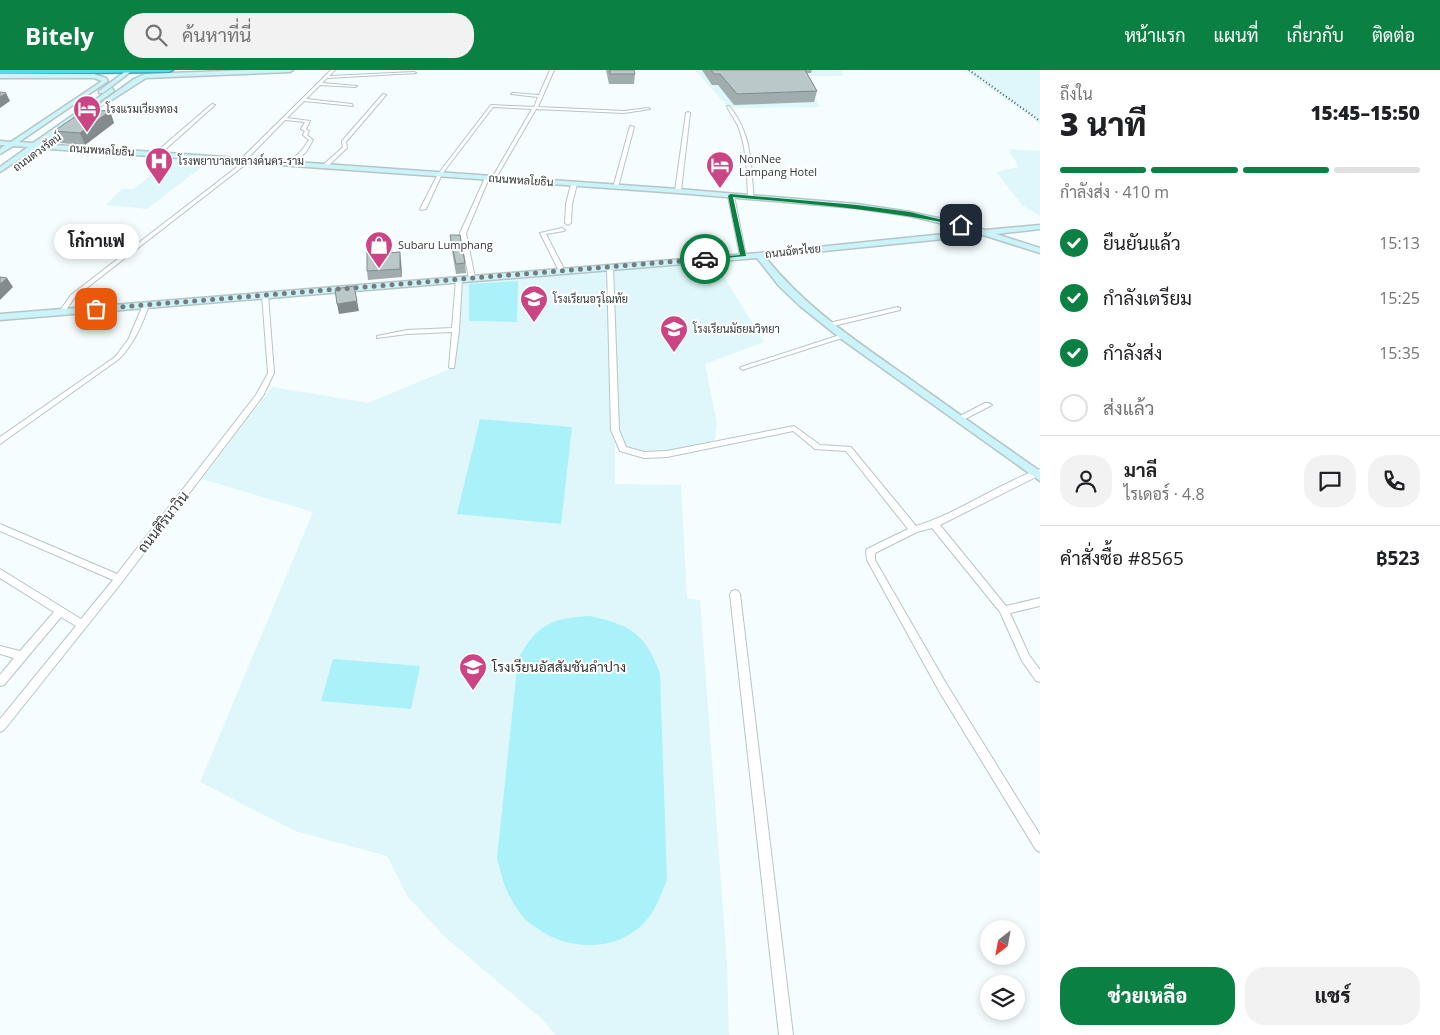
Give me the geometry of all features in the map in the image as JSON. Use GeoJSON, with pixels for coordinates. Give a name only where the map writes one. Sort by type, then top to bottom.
{"type":"FeatureCollection","features":[{"type":"Feature","properties":{"kind":"highway"},"geometry":{"type":"LineString","coordinates":[[0,72],[169,70]]}},
{"type":"Feature","properties":{"kind":"highway"},"geometry":{"type":"LineString","coordinates":[[0,76],[25,72]]}},
{"type":"Feature","properties":{"kind":"main road"},"geometry":{"type":"LineString","coordinates":[[118,85],[138,75],[162,70]]}},
{"type":"Feature","properties":{"kind":"main road"},"geometry":{"type":"LineString","coordinates":[[108,100],[136,80],[145,76],[290,70]]}},
{"type":"Feature","properties":{"kind":"main road"},"geometry":{"type":"LineString","coordinates":[[0,170],[118,85],[133,71]]}},
{"type":"Feature","properties":{"kind":"main road"},"geometry":{"type":"LineString","coordinates":[[0,161],[133,71]]}},
{"type":"Feature","properties":{"kind":"main road"},"geometry":{"type":"LineString","coordinates":[[89,72],[114,79],[101,92]]}},
{"type":"Feature","properties":{"kind":"main road"},"geometry":{"type":"LineString","coordinates":[[0,76],[100,77],[105,81],[0,152]]}},
{"type":"Feature","properties":{"kind":"main road"},"geometry":{"type":"LineString","coordinates":[[69,105],[98,107]]}},
{"type":"Feature","properties":{"kind":"main road","name":"ถนนดวงรัตน์"},"geometry":{"type":"LineString","coordinates":[[0,179],[98,107]]}},
{"type":"Feature","properties":{"kind":"main road","name":"ถนนพหลโยธิน"},"geometry":{"type":"LineString","coordinates":[[0,143],[614,186],[857,206],[910,214],[987,232],[1040,227]]}},
{"type":"Feature","properties":{"kind":"main road"},"geometry":{"type":"LineString","coordinates":[[987,232],[1040,251]]}},
{"type":"Feature","properties":{"kind":"main road","name":"ถนนฉัตรไชย"},"geometry":{"type":"LineString","coordinates":[[0,317],[759,255],[987,232]]}},
{"type":"Feature","properties":{"kind":"main road"},"geometry":{"type":"LineString","coordinates":[[759,255],[782,284],[803,304],[843,336],[1039,474]]}},
{"type":"Feature","properties":{"kind":"street"},"geometry":{"type":"LineString","coordinates":[[62,312],[73,296],[246,160],[302,100],[334,70]]}},
{"type":"Feature","properties":{"kind":"street"},"geometry":{"type":"LineString","coordinates":[[472,278],[463,233],[490,178],[535,108],[552,70]]}},
{"type":"Feature","properties":{"kind":"street"},"geometry":{"type":"LineString","coordinates":[[328,77],[414,72]]}},
{"type":"Feature","properties":{"kind":"street"},"geometry":{"type":"LineString","coordinates":[[321,84],[355,86]]}},
{"type":"Feature","properties":{"kind":"street"},"geometry":{"type":"LineString","coordinates":[[513,94],[541,96]]}},
{"type":"Feature","properties":{"kind":"street"},"geometry":{"type":"LineString","coordinates":[[325,166],[345,148],[344,142],[384,95]]}},
{"type":"Feature","properties":{"kind":"street"},"geometry":{"type":"LineString","coordinates":[[98,107],[108,100]]}},
{"type":"Feature","properties":{"kind":"street"},"geometry":{"type":"LineString","coordinates":[[302,100],[352,105]]}},
{"type":"Feature","properties":{"kind":"street"},"geometry":{"type":"LineString","coordinates":[[157,154],[213,105]]}},
{"type":"Feature","properties":{"kind":"street"},"geometry":{"type":"LineString","coordinates":[[422,209],[440,174],[492,106],[624,112],[648,109]]}},
{"type":"Feature","properties":{"kind":"street"},"geometry":{"type":"LineString","coordinates":[[728,107],[734,115],[743,135],[751,197]]}},
{"type":"Feature","properties":{"kind":"street"},"geometry":{"type":"LineString","coordinates":[[678,191],[688,113]]}},
{"type":"Feature","properties":{"kind":"street"},"geometry":{"type":"LineString","coordinates":[[283,120],[308,122],[303,129],[307,131],[305,135],[311,140],[310,145],[291,163]]}},
{"type":"Feature","properties":{"kind":"street"},"geometry":{"type":"LineString","coordinates":[[614,186],[632,127]]}},
{"type":"Feature","properties":{"kind":"street"},"geometry":{"type":"LineString","coordinates":[[568,223],[569,204],[574,184]]}},
{"type":"Feature","properties":{"kind":"street"},"geometry":{"type":"LineString","coordinates":[[730,196],[743,256]]}},
{"type":"Feature","properties":{"kind":"street"},"geometry":{"type":"LineString","coordinates":[[562,230],[543,233],[562,271]]}},
{"type":"Feature","properties":{"kind":"street"},"geometry":{"type":"LineString","coordinates":[[610,267],[615,430],[623,449],[644,456],[667,454],[794,428],[818,447],[848,449],[914,530]]}},
{"type":"Feature","properties":{"kind":"street"},"geometry":{"type":"LineString","coordinates":[[452,368],[459,279]]}},
{"type":"Feature","properties":{"kind":"street","name":"ถนนศิรินาวิน"},"geometry":{"type":"LineString","coordinates":[[0,727],[119,578],[263,388],[271,373],[265,296]]}},
{"type":"Feature","properties":{"kind":"street"},"geometry":{"type":"LineString","coordinates":[[0,441],[117,358],[138,328],[146,305]]}},
{"type":"Feature","properties":{"kind":"street"},"geometry":{"type":"LineString","coordinates":[[828,324],[898,309]]}},
{"type":"Feature","properties":{"kind":"street"},"geometry":{"type":"LineString","coordinates":[[379,337],[407,332],[456,330]]}},
{"type":"Feature","properties":{"kind":"street"},"geometry":{"type":"LineString","coordinates":[[743,368],[843,336]]}},
{"type":"Feature","properties":{"kind":"street"},"geometry":{"type":"LineString","coordinates":[[960,418],[988,405]]}},
{"type":"Feature","properties":{"kind":"street"},"geometry":{"type":"LineString","coordinates":[[1039,474],[1001,490],[934,524],[914,530],[870,551],[871,560],[943,688],[1040,846]]}},
{"type":"Feature","properties":{"kind":"street"},"geometry":{"type":"LineString","coordinates":[[934,524],[1004,610],[1025,658],[1040,678]]}},
{"type":"Feature","properties":{"kind":"street"},"geometry":{"type":"LineString","coordinates":[[0,527],[119,578]]}},
{"type":"Feature","properties":{"kind":"street"},"geometry":{"type":"LineString","coordinates":[[0,574],[82,625]]}},
{"type":"Feature","properties":{"kind":"street"},"geometry":{"type":"LineString","coordinates":[[736,594],[786,1035]]}},
{"type":"Feature","properties":{"kind":"street"},"geometry":{"type":"LineString","coordinates":[[1004,610],[1040,602]]}},
{"type":"Feature","properties":{"kind":"street"},"geometry":{"type":"LineString","coordinates":[[0,682],[60,611]]}},
{"type":"Feature","properties":{"kind":"street"},"geometry":{"type":"LineString","coordinates":[[0,650],[22,656]]}},
{"type":"Feature","properties":{"kind":"shaded area"},"geometry":{"type":"Polygon","coordinates":[[[695,70],[842,70],[843,76],[804,76],[820,107],[741,108],[728,107],[695,70]]]}},
{"type":"Feature","properties":{"kind":"shaded area"},"geometry":{"type":"Polygon","coordinates":[[[963,70],[1040,70],[1040,125],[1032,117],[963,70]]]}},
{"type":"Feature","properties":{"kind":"shaded area"},"geometry":{"type":"Polygon","coordinates":[[[1008,149],[1040,151],[1040,216],[1023,206],[996,172],[1019,167],[1008,149]]]}},
{"type":"Feature","properties":{"kind":"shaded area","name":"โรงพยาบาลเขลางค์นคร-ราม"},"geometry":{"type":"Polygon","coordinates":[[[170,159],[208,162],[147,209],[106,205],[122,189],[134,189],[170,159]]]}},
{"type":"Feature","properties":{"kind":"shaded area","name":"โรงเรียนอัสสัมชันลำปาง"},"geometry":{"type":"Polygon","coordinates":[[[713,259],[764,342],[705,364],[717,424],[714,444],[644,455],[623,449],[615,431],[615,484],[681,485],[687,598],[700,600],[727,963],[729,1035],[556,1035],[542,1019],[446,938],[407,896],[387,856],[295,831],[200,782],[313,512],[202,479],[272,387],[368,403],[452,368],[459,279],[713,259]]]}},
{"type":"Feature","properties":{"kind":"shaded area"},"geometry":{"type":"Polygon","coordinates":[[[518,281],[517,322],[469,321],[469,284],[518,281]]]}},
{"type":"Feature","properties":{"kind":"shaded area"},"geometry":{"type":"Polygon","coordinates":[[[480,419],[572,427],[561,524],[457,514],[480,419]]]}},
{"type":"Feature","properties":{"kind":"shaded area"},"geometry":{"type":"Polygon","coordinates":[[[590,616],[616,623],[635,633],[649,649],[660,674],[667,879],[654,910],[641,926],[617,940],[604,944],[590,945],[576,944],[550,936],[526,920],[509,896],[497,858],[518,659],[532,638],[547,625],[565,619],[590,616]]]}},
{"type":"Feature","properties":{"kind":"shaded area"},"geometry":{"type":"Polygon","coordinates":[[[333,659],[420,666],[411,709],[321,701],[333,659]]]}},
{"type":"Feature","properties":{"kind":"building"},"geometry":{"type":"Polygon","coordinates":[[[610,70],[634,70],[635,74],[610,74],[610,70]]]}},
{"type":"Feature","properties":{"kind":"building"},"geometry":{"type":"Polygon","coordinates":[[[711,70],[805,70],[817,91],[737,94],[720,74],[714,74],[711,70]]]}},
{"type":"Feature","properties":{"kind":"building"},"geometry":{"type":"Polygon","coordinates":[[[85,110],[110,111],[80,133],[54,131],[85,110]]]}},
{"type":"Feature","properties":{"kind":"building"},"geometry":{"type":"Polygon","coordinates":[[[450,235],[460,235],[465,263],[456,264],[450,235]]]}},
{"type":"Feature","properties":{"kind":"building"},"geometry":{"type":"Polygon","coordinates":[[[388,249],[388,253],[400,252],[400,269],[367,271],[367,250],[388,249]]]}},
{"type":"Feature","properties":{"kind":"building"},"geometry":{"type":"Polygon","coordinates":[[[0,277],[7,278],[0,284],[0,277]]]}},
{"type":"Feature","properties":{"kind":"building"},"geometry":{"type":"Polygon","coordinates":[[[354,286],[357,301],[337,304],[335,289],[354,286]]]}},
{"type":"Feature","properties":{"kind":"railway"},"geometry":{"type":"LineString","coordinates":[[969,70],[1040,121]]}},
{"type":"Feature","properties":{"kind":"way so far"},"geometry":{"type":"LineString","coordinates":[[96,309],[705,259]]}},
{"type":"Feature","properties":{"kind":"place","name":"โรงแรมเวียงทอง"},"geometry":{"type":"Point","coordinates":[87,133]}},
{"type":"Feature","properties":{"kind":"place","name":"โรงพยาบาลเขลางค์นคร-ราม"},"geometry":{"type":"Point","coordinates":[159,185]}},
{"type":"Feature","properties":{"kind":"place","name":"NonNee Lampang Hotel"},"geometry":{"type":"Point","coordinates":[720,189]}},
{"type":"Feature","properties":{"kind":"place","name":"Subaru Lumphang"},"geometry":{"type":"Point","coordinates":[379,269]}},
{"type":"Feature","properties":{"kind":"place","name":"โก๋กาแฟ"},"geometry":{"type":"Point","coordinates":[96,309]}},
{"type":"Feature","properties":{"kind":"place","name":"โรงเรียนอรุโณทัย"},"geometry":{"type":"Point","coordinates":[534,323]}},
{"type":"Feature","properties":{"kind":"place","name":"โรงเรียนมัธยมวิทยา"},"geometry":{"type":"Point","coordinates":[674,353]}},
{"type":"Feature","properties":{"kind":"place","name":"โรงเรียนอัสสัมชันลำปาง"},"geometry":{"type":"Point","coordinates":[473,691]}},
{"type":"Feature","properties":{"kind":"route"},"geometry":{"type":"LineString","coordinates":[[705,259],[743,256],[730,196],[857,206],[928,217],[961,225]]}}]}
